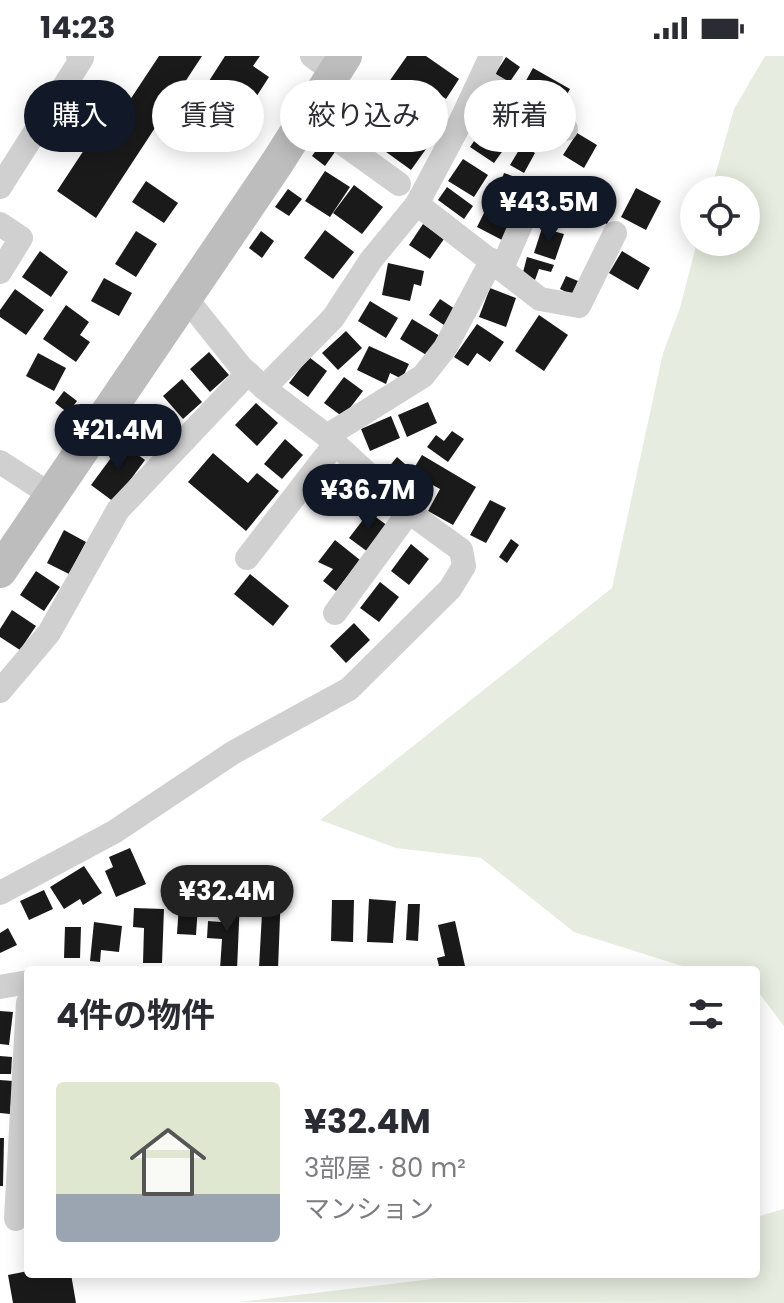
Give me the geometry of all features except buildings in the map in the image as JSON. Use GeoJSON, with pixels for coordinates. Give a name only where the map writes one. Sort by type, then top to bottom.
{"type":"FeatureCollection","features":[{"type":"Feature","properties":{"kind":"street"},"geometry":{"type":"LineString","coordinates":[[0,691],[49,633],[118,510],[256,380],[333,318],[371,260],[417,204],[491,56]]}},
{"type":"Feature","properties":{"kind":"street"},"geometry":{"type":"LineString","coordinates":[[0,187],[81,57]]}},
{"type":"Feature","properties":{"kind":"street"},"geometry":{"type":"LineString","coordinates":[[322,80],[330,61]]}},
{"type":"Feature","properties":{"kind":"street"},"geometry":{"type":"LineString","coordinates":[[0,571],[282,152]]}},
{"type":"Feature","properties":{"kind":"street"},"geometry":{"type":"LineString","coordinates":[[355,152],[399,184]]}},
{"type":"Feature","properties":{"kind":"street"},"geometry":{"type":"LineString","coordinates":[[247,558],[331,440],[423,376],[445,348],[497,264],[535,192]]}},
{"type":"Feature","properties":{"kind":"street"},"geometry":{"type":"LineString","coordinates":[[417,204],[540,299],[579,306],[615,233]]}},
{"type":"Feature","properties":{"kind":"street"},"geometry":{"type":"LineString","coordinates":[[0,224],[21,238],[0,272]]}},
{"type":"Feature","properties":{"kind":"street"},"geometry":{"type":"LineString","coordinates":[[0,893],[114,832],[234,752],[349,689],[450,589],[464,566],[461,550],[409,512],[331,440],[256,380],[185,297]]}},
{"type":"Feature","properties":{"kind":"street"},"geometry":{"type":"LineString","coordinates":[[0,462],[51,495]]}},
{"type":"Feature","properties":{"kind":"street"},"geometry":{"type":"LineString","coordinates":[[335,613],[409,512]]}},
{"type":"Feature","properties":{"kind":"street"},"geometry":{"type":"LineString","coordinates":[[0,987],[24,983]]}},
{"type":"Feature","properties":{"kind":"street"},"geometry":{"type":"LineString","coordinates":[[15,1219],[24,1069]]}},
{"type":"Feature","properties":{"kind":"shaded area"},"geometry":{"type":"Polygon","coordinates":[[[765,56],[784,56],[784,1026],[760,994],[760,966],[682,966],[574,932],[481,858],[396,848],[320,820],[612,588],[663,353],[680,308],[693,256],[760,256],[760,176],[715,176],[734,109],[765,56]]]}},
{"type":"Feature","properties":{"kind":"shaded area"},"geometry":{"type":"Polygon","coordinates":[[[784,1209],[784,1303],[239,1302],[440,1278],[760,1278],[760,1216],[784,1209]]]}}]}
